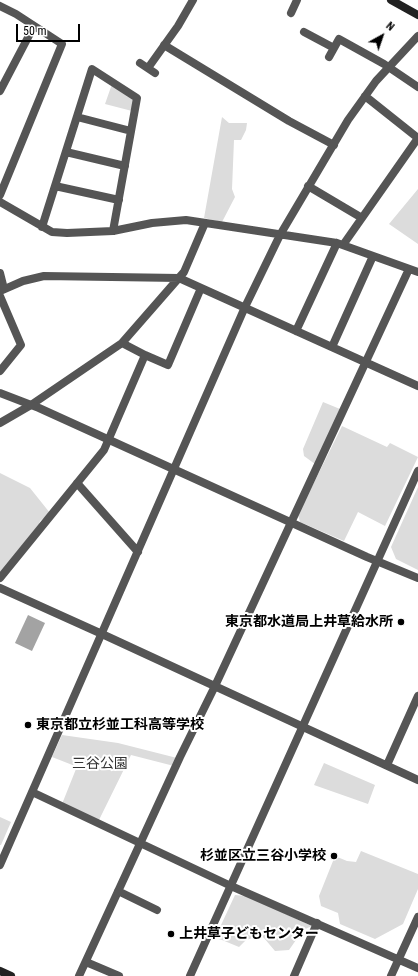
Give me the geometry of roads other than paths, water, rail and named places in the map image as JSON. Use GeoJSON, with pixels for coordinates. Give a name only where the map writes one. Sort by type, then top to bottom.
{"type":"FeatureCollection","features":[{"type":"Feature","properties":{"kind":"main road"},"geometry":{"type":"LineString","coordinates":[[391,0],[418,15]]}},
{"type":"Feature","properties":{"kind":"main road"},"geometry":{"type":"LineString","coordinates":[[0,971],[11,976]]}},
{"type":"Feature","properties":{"kind":"street"},"geometry":{"type":"LineString","coordinates":[[148,68],[178,26],[192,0]]}},
{"type":"Feature","properties":{"kind":"street"},"geometry":{"type":"LineString","coordinates":[[291,13],[298,0]]}},
{"type":"Feature","properties":{"kind":"street"},"geometry":{"type":"LineString","coordinates":[[0,6],[16,14],[62,44],[0,195]]}},
{"type":"Feature","properties":{"kind":"street"},"geometry":{"type":"LineString","coordinates":[[0,91],[34,26]]}},
{"type":"Feature","properties":{"kind":"street"},"geometry":{"type":"LineString","coordinates":[[304,32],[334,48]]}},
{"type":"Feature","properties":{"kind":"street"},"geometry":{"type":"LineString","coordinates":[[0,863],[245,307],[280,235],[348,120],[376,81],[418,36]]}},
{"type":"Feature","properties":{"kind":"street"},"geometry":{"type":"LineString","coordinates":[[329,57],[339,39],[384,64],[418,88]]}},
{"type":"Feature","properties":{"kind":"street"},"geometry":{"type":"LineString","coordinates":[[164,45],[289,121],[334,145]]}},
{"type":"Feature","properties":{"kind":"street"},"geometry":{"type":"LineString","coordinates":[[140,63],[155,73]]}},
{"type":"Feature","properties":{"kind":"street"},"geometry":{"type":"LineString","coordinates":[[42,227],[92,69],[138,98],[113,231]]}},
{"type":"Feature","properties":{"kind":"street"},"geometry":{"type":"LineString","coordinates":[[296,331],[340,244],[362,218],[418,138],[365,96]]}},
{"type":"Feature","properties":{"kind":"street"},"geometry":{"type":"LineString","coordinates":[[77,117],[131,131]]}},
{"type":"Feature","properties":{"kind":"street"},"geometry":{"type":"LineString","coordinates":[[66,152],[125,166]]}},
{"type":"Feature","properties":{"kind":"street"},"geometry":{"type":"LineString","coordinates":[[55,186],[119,200]]}},
{"type":"Feature","properties":{"kind":"street"},"geometry":{"type":"LineString","coordinates":[[308,186],[362,218]]}},
{"type":"Feature","properties":{"kind":"street"},"geometry":{"type":"LineString","coordinates":[[0,202],[52,232],[67,233],[113,231],[152,223],[186,220],[340,244],[418,272]]}},
{"type":"Feature","properties":{"kind":"street"},"geometry":{"type":"LineString","coordinates":[[0,423],[31,405],[122,343],[184,272],[205,223]]}},
{"type":"Feature","properties":{"kind":"street"},"geometry":{"type":"LineString","coordinates":[[332,347],[373,256]]}},
{"type":"Feature","properties":{"kind":"street"},"geometry":{"type":"LineString","coordinates":[[79,976],[180,757],[215,686],[409,270]]}},
{"type":"Feature","properties":{"kind":"street"},"geometry":{"type":"LineString","coordinates":[[0,273],[1,292],[21,345],[0,371]]}},
{"type":"Feature","properties":{"kind":"street"},"geometry":{"type":"LineString","coordinates":[[1,292],[23,281],[44,276],[179,278],[418,386]]}},
{"type":"Feature","properties":{"kind":"street"},"geometry":{"type":"LineString","coordinates":[[122,343],[168,365],[201,288]]}},
{"type":"Feature","properties":{"kind":"street"},"geometry":{"type":"LineString","coordinates":[[0,578],[104,450],[145,355]]}},
{"type":"Feature","properties":{"kind":"street"},"geometry":{"type":"LineString","coordinates":[[0,393],[31,405],[418,578]]}},
{"type":"Feature","properties":{"kind":"street"},"geometry":{"type":"LineString","coordinates":[[190,976],[418,471]]}},
{"type":"Feature","properties":{"kind":"street"},"geometry":{"type":"LineString","coordinates":[[77,483],[138,552]]}},
{"type":"Feature","properties":{"kind":"street"},"geometry":{"type":"LineString","coordinates":[[0,588],[418,780]]}},
{"type":"Feature","properties":{"kind":"street"},"geometry":{"type":"LineString","coordinates":[[387,766],[418,696]]}},
{"type":"Feature","properties":{"kind":"street"},"geometry":{"type":"LineString","coordinates":[[32,792],[231,886],[418,968]]}},
{"type":"Feature","properties":{"kind":"street"},"geometry":{"type":"LineString","coordinates":[[118,891],[157,910]]}},
{"type":"Feature","properties":{"kind":"street"},"geometry":{"type":"LineString","coordinates":[[391,976],[418,917]]}},
{"type":"Feature","properties":{"kind":"street"},"geometry":{"type":"LineString","coordinates":[[294,976],[317,923]]}},
{"type":"Feature","properties":{"kind":"street"},"geometry":{"type":"LineString","coordinates":[[86,962],[118,976]]}},
{"type":"Feature","properties":{"kind":"place","name":"東京都水道局上井草給水所"},"geometry":{"type":"Point","coordinates":[401,622]}},
{"type":"Feature","properties":{"kind":"place","name":"東京都立杉並工科高等学校"},"geometry":{"type":"Point","coordinates":[28,725]}},
{"type":"Feature","properties":{"kind":"place","name":"杉並区立三谷小学校"},"geometry":{"type":"Point","coordinates":[334,856]}},
{"type":"Feature","properties":{"kind":"place","name":"上井草子どもセンター"},"geometry":{"type":"Point","coordinates":[171,934]}},
{"type":"Feature","properties":{"kind":"park label","name":"三谷公園"},"geometry":{"type":"Point","coordinates":[100,764]}}]}
